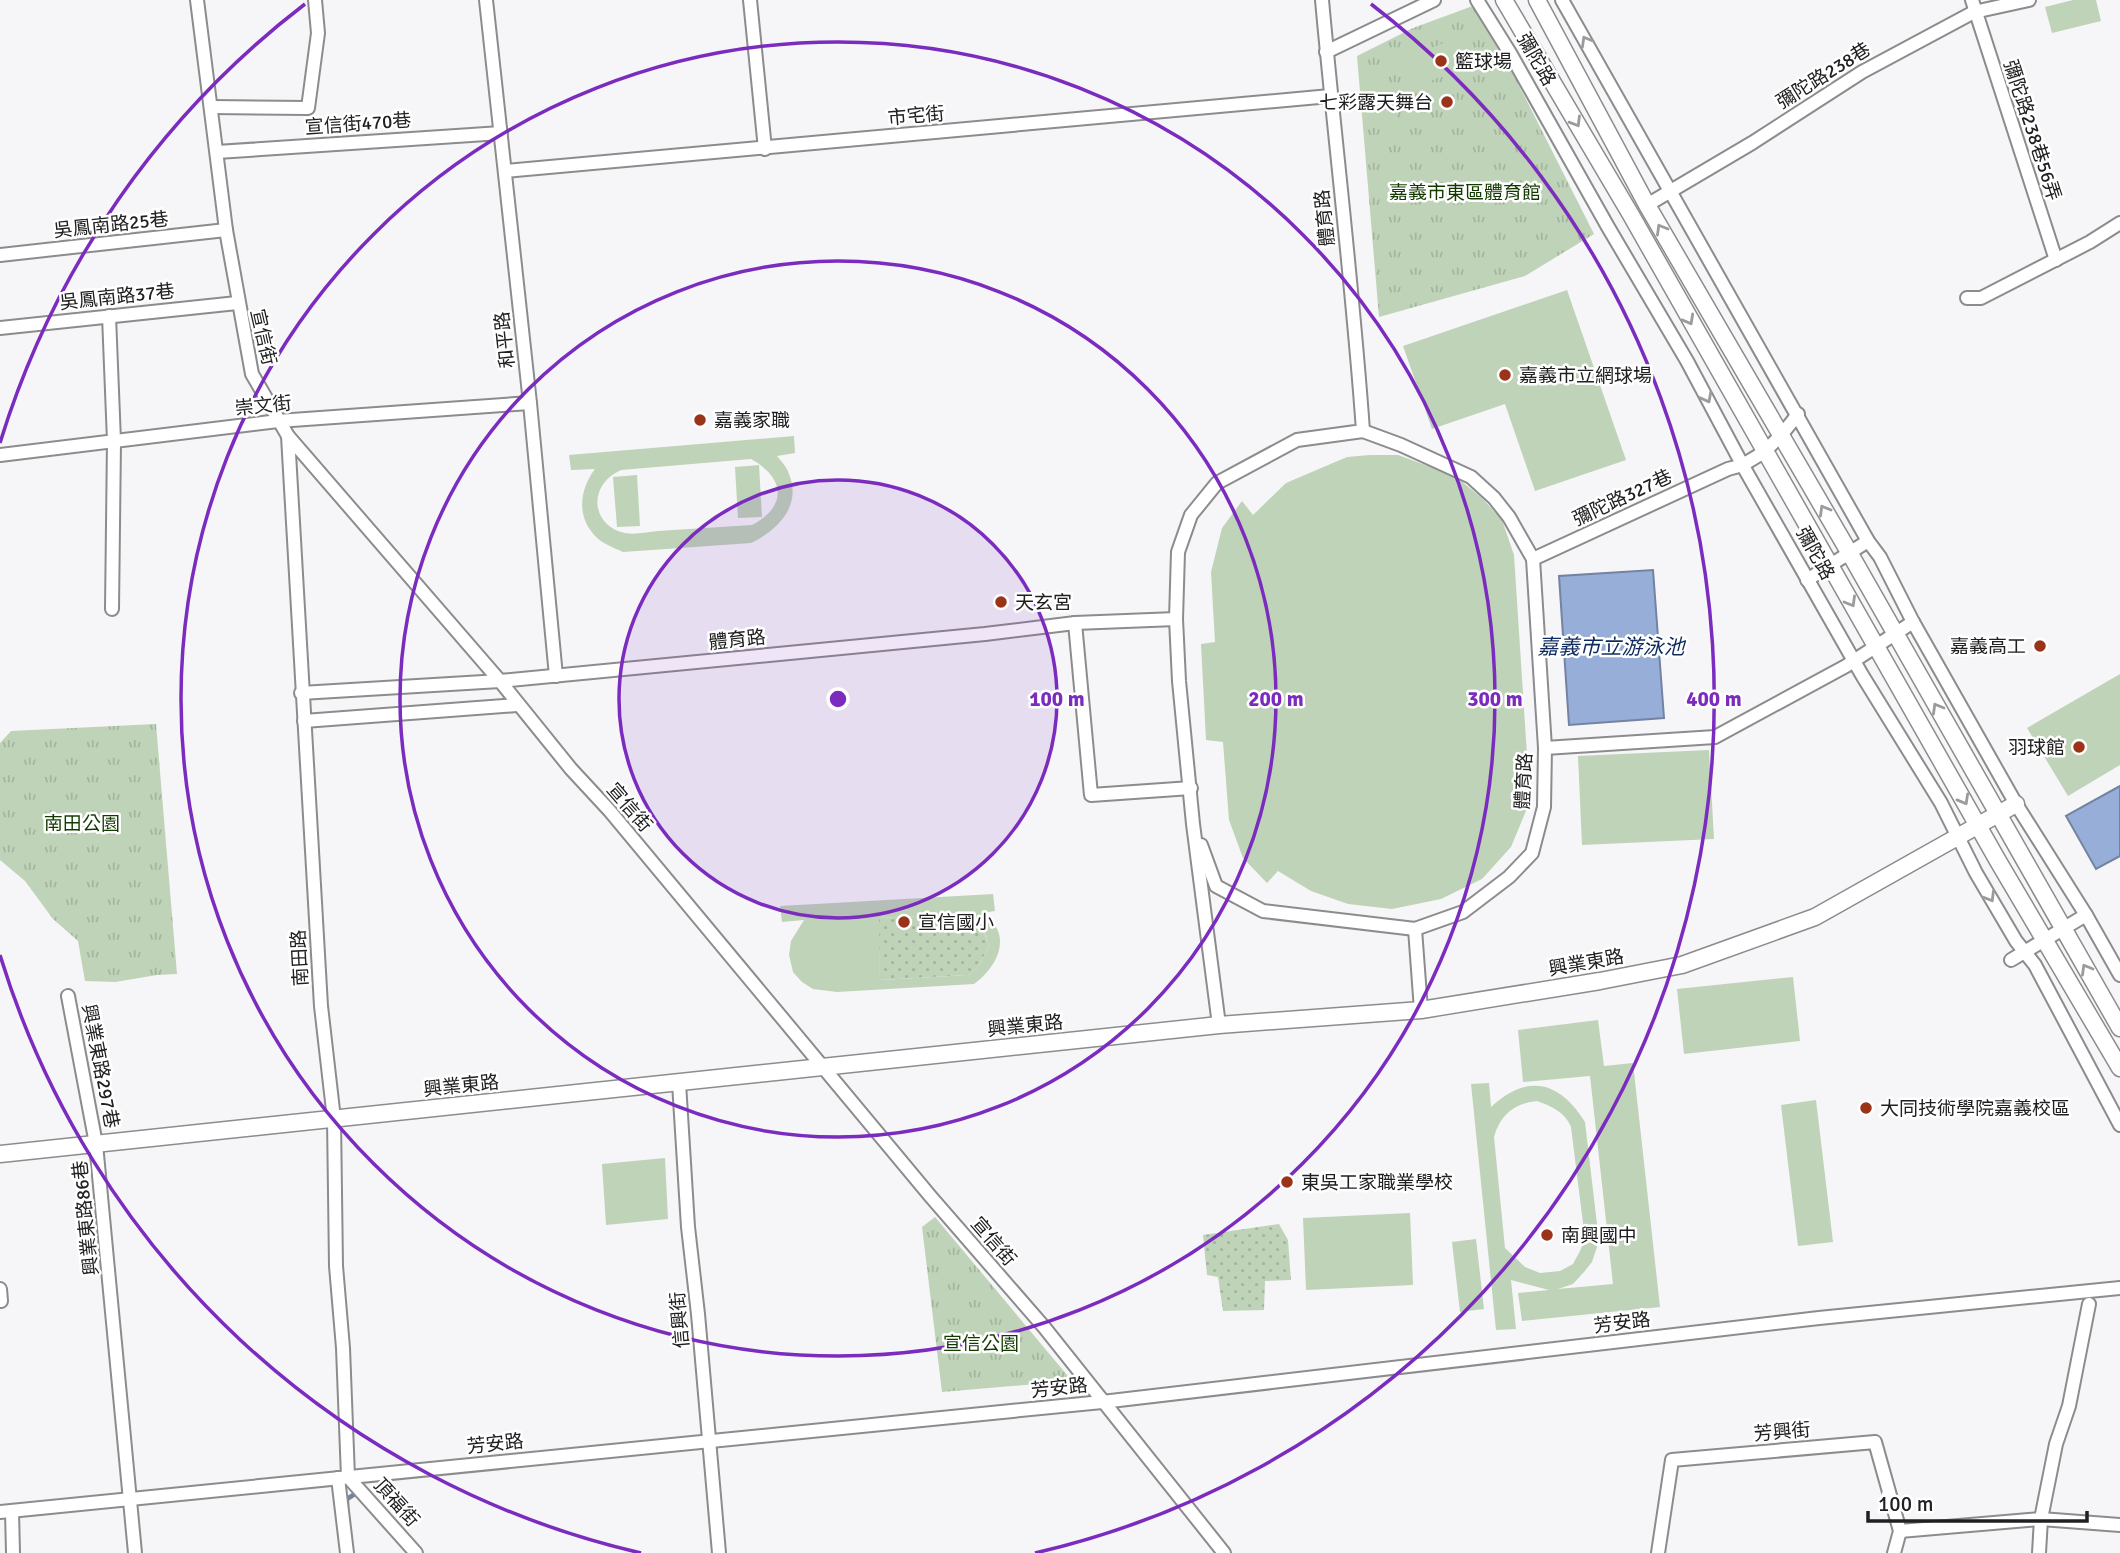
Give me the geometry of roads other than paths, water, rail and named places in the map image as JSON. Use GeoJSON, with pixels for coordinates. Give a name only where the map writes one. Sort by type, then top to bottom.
{"type":"FeatureCollection","features":[{"type":"Feature","properties":{"kind":"street","name":"宣信街"},"geometry":{"type":"LineString","coordinates":[[197,0],[237,303],[252,374],[278,422],[500,681],[517,705],[931,1197],[1044,1327],[1224,1553]]}},
{"type":"Feature","properties":{"kind":"street"},"geometry":{"type":"LineString","coordinates":[[211,107],[308,108],[318,33],[315,0]]}},
{"type":"Feature","properties":{"kind":"street","name":"和平路"},"geometry":{"type":"LineString","coordinates":[[486,0],[530,403],[556,676]]}},
{"type":"Feature","properties":{"kind":"street"},"geometry":{"type":"LineString","coordinates":[[750,0],[765,149]]}},
{"type":"Feature","properties":{"kind":"street","name":"體育路"},"geometry":{"type":"LineString","coordinates":[[1322,0],[1356,330],[1363,431]]}},
{"type":"Feature","properties":{"kind":"street"},"geometry":{"type":"LineString","coordinates":[[1326,52],[1434,0]]}},
{"type":"Feature","properties":{"kind":"street","name":"彌陀路"},"geometry":{"type":"LineString","coordinates":[[1476,0],[1510,53],[1608,228],[1687,361],[1807,580],[1849,663],[1941,803],[1976,873],[2035,965],[2120,1125]]}},
{"type":"Feature","properties":{"kind":"street","name":"彌陀路"},"geometry":{"type":"LineString","coordinates":[[1504,0],[1631,215],[1763,451],[2120,1068]]}},
{"type":"Feature","properties":{"kind":"street","name":"彌陀路"},"geometry":{"type":"LineString","coordinates":[[1536,0],[1647,205],[1849,552],[2120,1028]]}},
{"type":"Feature","properties":{"kind":"street"},"geometry":{"type":"LineString","coordinates":[[1562,0],[1868,541],[1880,556],[1913,622],[2016,804],[2086,915],[2120,975]]}},
{"type":"Feature","properties":{"kind":"street","name":"彌陀路238巷"},"geometry":{"type":"LineString","coordinates":[[1647,205],[1973,6],[2029,0]]}},
{"type":"Feature","properties":{"kind":"street","name":"彌陀路238巷56弄"},"geometry":{"type":"LineString","coordinates":[[1973,6],[2056,260]]}},
{"type":"Feature","properties":{"kind":"street","name":"市宅街"},"geometry":{"type":"LineString","coordinates":[[505,171],[1330,96]]}},
{"type":"Feature","properties":{"kind":"street","name":"宣信街470巷"},"geometry":{"type":"LineString","coordinates":[[217,152],[501,133]]}},
{"type":"Feature","properties":{"kind":"street"},"geometry":{"type":"LineString","coordinates":[[1967,298],[1981,298],[2090,242],[2120,223]]}},
{"type":"Feature","properties":{"kind":"street","name":"吳鳳南路25巷"},"geometry":{"type":"LineString","coordinates":[[0,256],[226,230]]}},
{"type":"Feature","properties":{"kind":"street","name":"吳鳳南路37巷"},"geometry":{"type":"LineString","coordinates":[[0,328],[237,303]]}},
{"type":"Feature","properties":{"kind":"street"},"geometry":{"type":"LineString","coordinates":[[109,317],[114,441],[112,609]]}},
{"type":"Feature","properties":{"kind":"street","name":"崇文街"},"geometry":{"type":"LineString","coordinates":[[0,455],[278,422],[530,403]]}},
{"type":"Feature","properties":{"kind":"street"},"geometry":{"type":"LineString","coordinates":[[1743,466],[1781,436],[1798,414]]}},
{"type":"Feature","properties":{"kind":"street","name":"體育路"},"geometry":{"type":"LineString","coordinates":[[1193,824],[1216,886],[1263,911],[1415,929],[1463,912],[1509,877],[1532,853],[1544,807],[1545,748],[1533,559],[1509,517],[1494,498],[1471,477],[1363,431],[1297,440],[1217,483],[1191,515],[1178,552],[1175,619],[1193,824],[1219,1025]]}},
{"type":"Feature","properties":{"kind":"street","name":"南田路"},"geometry":{"type":"LineString","coordinates":[[288,436],[321,1006],[334,1119],[336,1266],[343,1348],[343,1478],[347,1553]]}},
{"type":"Feature","properties":{"kind":"street","name":"彌陀路327巷"},"geometry":{"type":"LineString","coordinates":[[1533,559],[1728,469],[1743,466]]}},
{"type":"Feature","properties":{"kind":"street"},"geometry":{"type":"LineString","coordinates":[[1807,580],[1868,541]]}},
{"type":"Feature","properties":{"kind":"street","name":"體育路"},"geometry":{"type":"LineString","coordinates":[[301,693],[500,681],[1075,623],[1175,619]]}},
{"type":"Feature","properties":{"kind":"street"},"geometry":{"type":"LineString","coordinates":[[1545,748],[1715,737],[1849,663],[1913,622]]}},
{"type":"Feature","properties":{"kind":"street"},"geometry":{"type":"LineString","coordinates":[[1075,623],[1091,795],[1191,788]]}},
{"type":"Feature","properties":{"kind":"street"},"geometry":{"type":"LineString","coordinates":[[304,722],[517,705]]}},
{"type":"Feature","properties":{"kind":"street","name":"興業東路"},"geometry":{"type":"LineString","coordinates":[[0,1154],[1219,1025],[1421,1010],[1600,981],[1682,965],[1815,917],[2016,804]]}},
{"type":"Feature","properties":{"kind":"street"},"geometry":{"type":"LineString","coordinates":[[2011,960],[2086,915]]}},
{"type":"Feature","properties":{"kind":"street"},"geometry":{"type":"LineString","coordinates":[[1415,929],[1421,1010]]}},
{"type":"Feature","properties":{"kind":"street","name":"興業東路297巷"},"geometry":{"type":"LineString","coordinates":[[68,996],[96,1144]]}},
{"type":"Feature","properties":{"kind":"street","name":"信興街"},"geometry":{"type":"LineString","coordinates":[[679,1083],[688,1227],[719,1553]]}},
{"type":"Feature","properties":{"kind":"street","name":"興業東路86巷"},"geometry":{"type":"LineString","coordinates":[[96,1144],[112,1288],[135,1553]]}},
{"type":"Feature","properties":{"kind":"street","name":"芳安路"},"geometry":{"type":"LineString","coordinates":[[6,1511],[1102,1402],[1819,1318],[2120,1288]]}},
{"type":"Feature","properties":{"kind":"street"},"geometry":{"type":"LineString","coordinates":[[2039,1553],[2040,1519],[2056,1444],[2069,1406],[2089,1304]]}},
{"type":"Feature","properties":{"kind":"street","name":"芳興街"},"geometry":{"type":"LineString","coordinates":[[1658,1553],[1672,1460],[1699,1457],[1875,1442],[1900,1531]]}},
{"type":"Feature","properties":{"kind":"street","name":"頂福街"},"geometry":{"type":"LineString","coordinates":[[343,1478],[416,1553]]}},
{"type":"Feature","properties":{"kind":"street"},"geometry":{"type":"LineString","coordinates":[[6,1511],[13,1553]]}},
{"type":"Feature","properties":{"kind":"street"},"geometry":{"type":"LineString","coordinates":[[1894,1553],[1900,1531],[2040,1519],[2120,1525]]}},
{"type":"Feature","properties":{"kind":"water","name":"嘉義市立游泳池"},"geometry":{"type":"Polygon","coordinates":[[[1653,570],[1664,718],[1569,725],[1559,576],[1653,570]]]}},
{"type":"Feature","properties":{"kind":"water"},"geometry":{"type":"Polygon","coordinates":[[[2120,786],[2120,856],[2096,869],[2066,816],[2120,786]]]}},
{"type":"Feature","properties":{"kind":"waterway"},"geometry":{"type":"LineString","coordinates":[[347,1508],[347,1499],[358,1492]]}},
{"type":"Feature","properties":{"kind":"place","name":"籃球場"},"geometry":{"type":"Point","coordinates":[1441,61]}},
{"type":"Feature","properties":{"kind":"place","name":"七彩露天舞台"},"geometry":{"type":"Point","coordinates":[1447,102]}},
{"type":"Feature","properties":{"kind":"place","name":"嘉義市立網球場"},"geometry":{"type":"Point","coordinates":[1505,375]}},
{"type":"Feature","properties":{"kind":"place","name":"嘉義家職"},"geometry":{"type":"Point","coordinates":[700,420]}},
{"type":"Feature","properties":{"kind":"place","name":"天玄宮"},"geometry":{"type":"Point","coordinates":[1001,602]}},
{"type":"Feature","properties":{"kind":"place","name":"嘉義高工"},"geometry":{"type":"Point","coordinates":[2040,646]}},
{"type":"Feature","properties":{"kind":"place","name":"羽球館"},"geometry":{"type":"Point","coordinates":[2079,747]}},
{"type":"Feature","properties":{"kind":"place","name":"宣信國小"},"geometry":{"type":"Point","coordinates":[904,922]}},
{"type":"Feature","properties":{"kind":"place","name":"大同技術學院嘉義校區"},"geometry":{"type":"Point","coordinates":[1866,1108]}},
{"type":"Feature","properties":{"kind":"place","name":"東吳工家職業學校"},"geometry":{"type":"Point","coordinates":[1287,1182]}},
{"type":"Feature","properties":{"kind":"place","name":"南興國中"},"geometry":{"type":"Point","coordinates":[1547,1235]}},
{"type":"Feature","properties":{"kind":"park label","name":"嘉義市東區體育館"},"geometry":{"type":"Point","coordinates":[1465,192]}},
{"type":"Feature","properties":{"kind":"park label","name":"南田公園"},"geometry":{"type":"Point","coordinates":[82,823]}},
{"type":"Feature","properties":{"kind":"park label","name":"宣信公園"},"geometry":{"type":"Point","coordinates":[981,1343]}}]}
